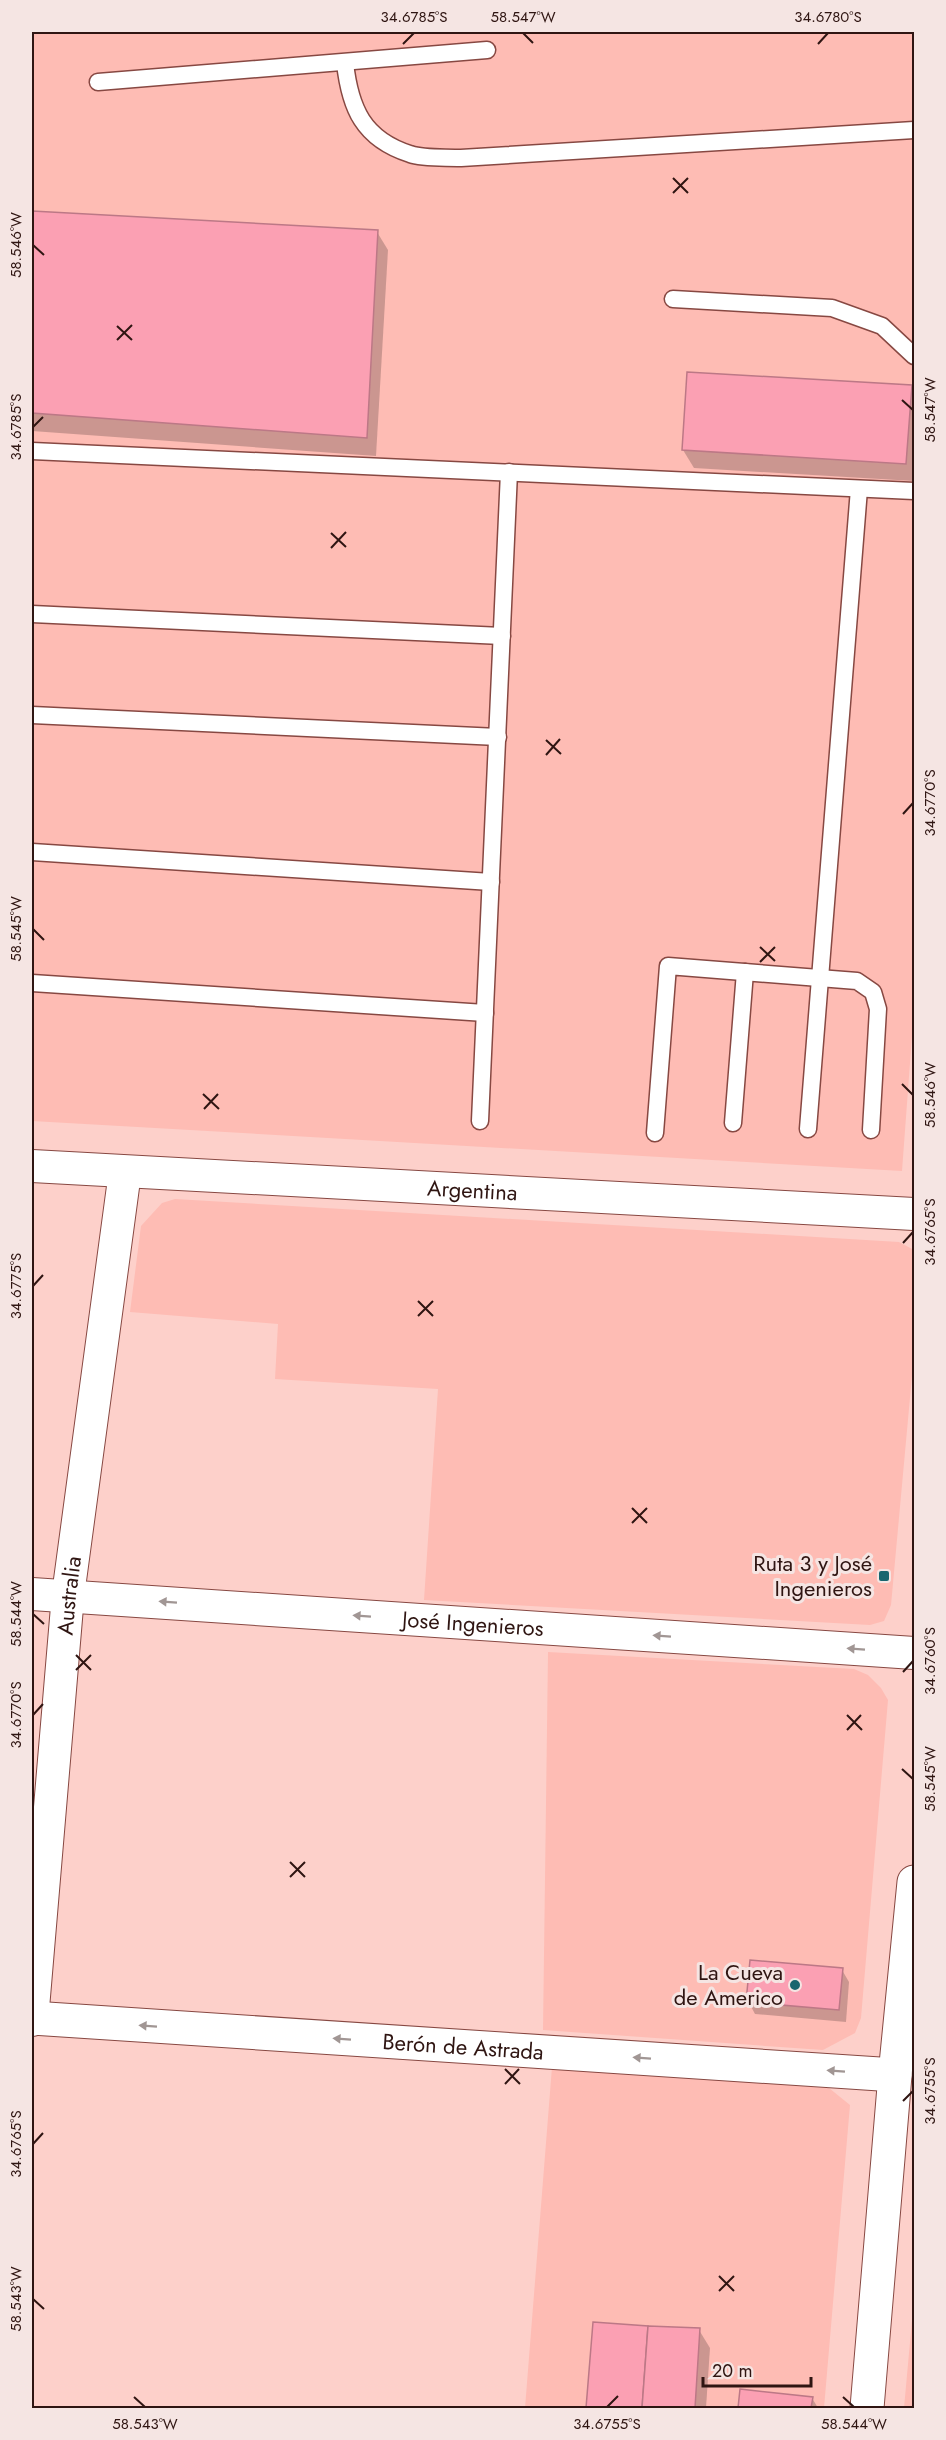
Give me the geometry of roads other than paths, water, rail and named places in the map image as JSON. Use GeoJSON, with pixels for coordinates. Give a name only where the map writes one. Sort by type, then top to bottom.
{"type":"FeatureCollection","features":[{"type":"Feature","properties":{"kind":"main road"},"geometry":{"type":"LineString","coordinates":[[867,2409],[895,2075],[915,1882]]}},
{"type":"Feature","properties":{"kind":"main road","name":"Berón de Astrada"},"geometry":{"type":"LineString","coordinates":[[32,2018],[895,2075]]}},
{"type":"Feature","properties":{"kind":"street","name":"Argentina"},"geometry":{"type":"LineString","coordinates":[[32,1166],[915,1214]]}},
{"type":"Feature","properties":{"kind":"street","name":"Australia"},"geometry":{"type":"LineString","coordinates":[[32,2018],[68,1595],[125,1172]]}},
{"type":"Feature","properties":{"kind":"street","name":"José Ingenieros"},"geometry":{"type":"LineString","coordinates":[[32,1594],[915,1653]]}},
{"type":"Feature","properties":{"kind":"lane"},"geometry":{"type":"LineString","coordinates":[[98,82],[487,50]]}},
{"type":"Feature","properties":{"kind":"lane"},"geometry":{"type":"LineString","coordinates":[[345,63],[348,88],[357,116],[376,137],[411,155],[461,158],[915,130]]}},
{"type":"Feature","properties":{"kind":"lane"},"geometry":{"type":"LineString","coordinates":[[673,299],[832,308],[882,326],[915,356]]}},
{"type":"Feature","properties":{"kind":"lane"},"geometry":{"type":"LineString","coordinates":[[32,451],[915,491]]}},
{"type":"Feature","properties":{"kind":"lane"},"geometry":{"type":"LineString","coordinates":[[480,1121],[509,472]]}},
{"type":"Feature","properties":{"kind":"lane"},"geometry":{"type":"LineString","coordinates":[[808,1129],[859,489]]}},
{"type":"Feature","properties":{"kind":"lane"},"geometry":{"type":"LineString","coordinates":[[32,614],[502,636]]}},
{"type":"Feature","properties":{"kind":"lane"},"geometry":{"type":"LineString","coordinates":[[32,715],[498,737]]}},
{"type":"Feature","properties":{"kind":"lane"},"geometry":{"type":"LineString","coordinates":[[32,852],[491,882]]}},
{"type":"Feature","properties":{"kind":"lane"},"geometry":{"type":"LineString","coordinates":[[655,1133],[668,966],[857,981],[873,992],[878,1009],[871,1130]]}},
{"type":"Feature","properties":{"kind":"lane"},"geometry":{"type":"LineString","coordinates":[[734,1123],[745,972]]}},
{"type":"Feature","properties":{"kind":"lane"},"geometry":{"type":"LineString","coordinates":[[32,983],[485,1013]]}},
{"type":"Feature","properties":{"kind":"place","name":"Ruta 3 y José Ingenieros"},"geometry":{"type":"Point","coordinates":[884,1576]}},
{"type":"Feature","properties":{"kind":"place","name":"La Cueva de Americo"},"geometry":{"type":"Point","coordinates":[795,1985]}}]}
